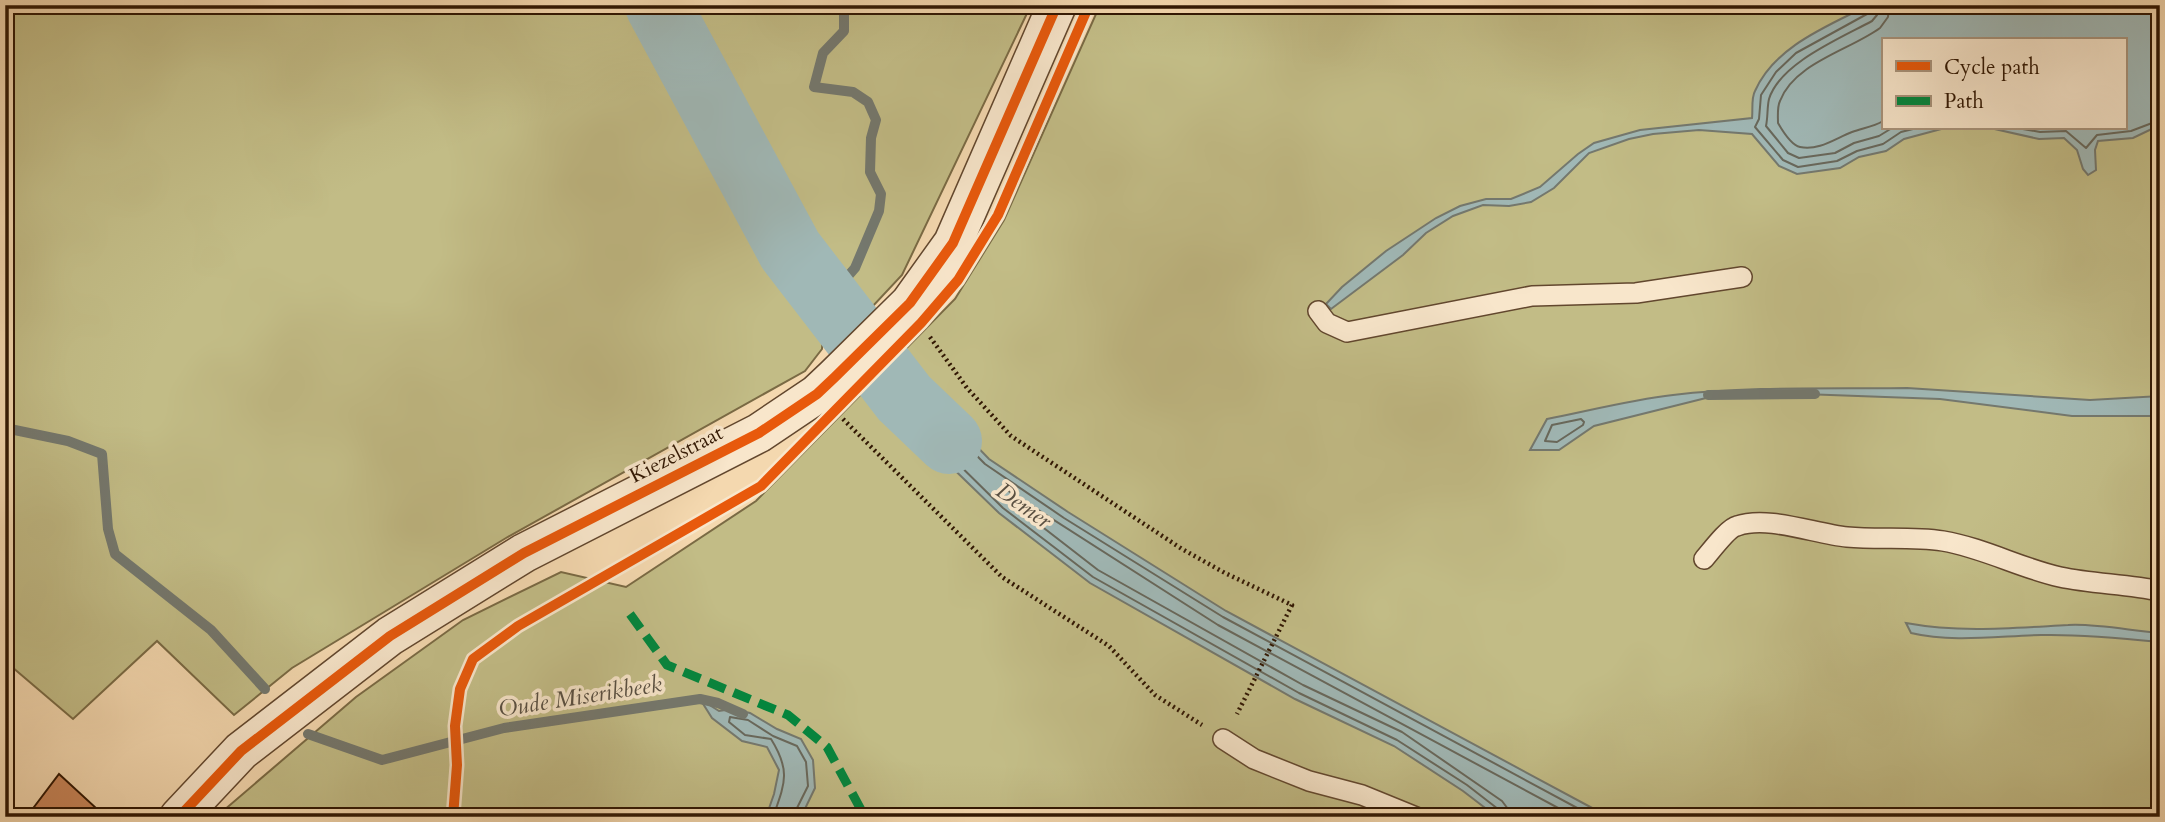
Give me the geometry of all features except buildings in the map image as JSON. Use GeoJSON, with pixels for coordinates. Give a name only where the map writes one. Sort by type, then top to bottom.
{"type":"FeatureCollection","features":[{"type":"Feature","properties":{"kind":"street","name":"Kiezelstraat"},"geometry":{"type":"LineString","coordinates":[[179,817],[241,751],[390,636],[524,553],[759,433],[817,394],[835,394],[953,243],[1057,5]]}},
{"type":"Feature","properties":{"kind":"lane"},"geometry":{"type":"LineString","coordinates":[[1318,311],[1327,323],[1348,332],[1532,296],[1636,293],[1742,277]]}},
{"type":"Feature","properties":{"kind":"lane"},"geometry":{"type":"LineString","coordinates":[[1704,559],[1734,526],[1759,522],[1847,537],[1942,541],[1979,549],[2059,576],[2100,584],[2160,590]]}},
{"type":"Feature","properties":{"kind":"lane"},"geometry":{"type":"LineString","coordinates":[[1223,739],[1254,759],[1309,781],[1362,795],[1416,817]]}},
{"type":"Feature","properties":{"kind":"path"},"geometry":{"type":"LineString","coordinates":[[904,309],[967,388],[1011,436],[1182,549],[1292,606],[1238,712]]}},
{"type":"Feature","properties":{"kind":"path"},"geometry":{"type":"LineString","coordinates":[[835,394],[1002,577],[1109,646],[1154,695],[1223,739]]}},
{"type":"Feature","properties":{"kind":"shaded area"},"geometry":{"type":"Polygon","coordinates":[[[5,5],[635,5],[747,213],[823,332],[822,349],[805,371],[506,538],[292,668],[234,715],[157,641],[73,719],[5,661],[5,5]]]}},
{"type":"Feature","properties":{"kind":"shaded area"},"geometry":{"type":"Polygon","coordinates":[[[686,5],[1031,5],[902,275],[872,307],[854,297],[831,278],[810,250],[757,151],[686,5]]]}},
{"type":"Feature","properties":{"kind":"shaded area"},"geometry":{"type":"Polygon","coordinates":[[[1100,5],[2160,5],[2160,817],[216,817],[356,697],[463,620],[561,572],[626,587],[756,501],[955,299],[1004,220],[1100,5]]]}},
{"type":"Feature","properties":{"kind":"water"},"geometry":{"type":"Polygon","coordinates":[[[1869,5],[2160,5],[2160,125],[2133,138],[2098,141],[2095,150],[2096,170],[2088,175],[2083,169],[2077,150],[2064,138],[2039,139],[1999,130],[2126,130],[2126,38],[1882,38],[1882,130],[1938,130],[1904,139],[1886,151],[1859,157],[1840,168],[1797,174],[1779,166],[1752,134],[1699,130],[1629,139],[1589,153],[1554,188],[1531,202],[1509,206],[1483,205],[1453,216],[1426,233],[1403,255],[1331,309],[1326,304],[1342,287],[1386,251],[1436,218],[1460,206],[1486,199],[1511,199],[1540,187],[1594,143],[1640,130],[1752,118],[1754,94],[1764,75],[1789,50],[1820,30],[1869,5]]]}},
{"type":"Feature","properties":{"kind":"water"},"geometry":{"type":"Polygon","coordinates":[[[897,364],[989,459],[1068,512],[1226,611],[1609,817],[1497,817],[1463,791],[1394,746],[1295,699],[1090,583],[999,513],[935,451],[879,382],[897,364]]]}},
{"type":"Feature","properties":{"kind":"water"},"geometry":{"type":"Polygon","coordinates":[[[1907,388],[2090,400],[2160,396],[2160,416],[2072,416],[1940,399],[1803,394],[1718,395],[1594,426],[1559,450],[1530,450],[1547,419],[1641,400],[1731,390],[1907,388]]]}},
{"type":"Feature","properties":{"kind":"water"},"geometry":{"type":"Polygon","coordinates":[[[1906,623],[1966,629],[2090,625],[2160,633],[2160,642],[2071,635],[1943,638],[1911,633],[1906,623]]]}},
{"type":"Feature","properties":{"kind":"water","name":"Oude Miserikbeek"},"geometry":{"type":"Polygon","coordinates":[[[700,699],[719,711],[732,709],[750,713],[801,739],[813,760],[815,788],[801,817],[766,817],[779,770],[767,747],[742,741],[712,718],[700,699]]]}},
{"type":"Feature","properties":{"kind":"waterway","name":"Demer"},"geometry":{"type":"LineString","coordinates":[[658,5],[790,250],[904,398],[949,441]]}},
{"type":"Feature","properties":{"kind":"waterway"},"geometry":{"type":"LineString","coordinates":[[828,299],[855,268],[879,211],[881,194],[870,172],[871,138],[876,120],[868,102],[853,92],[814,87],[823,53],[844,31],[844,5]]}},
{"type":"Feature","properties":{"kind":"waterway"},"geometry":{"type":"LineString","coordinates":[[1708,395],[1815,394]]}},
{"type":"Feature","properties":{"kind":"waterway","name":"Oude Miserikbeek"},"geometry":{"type":"LineString","coordinates":[[5,428],[68,441],[102,454],[108,529],[115,554],[211,630],[265,689]]}},
{"type":"Feature","properties":{"kind":"waterway","name":"Oude Miserikbeek"},"geometry":{"type":"LineString","coordinates":[[308,734],[382,760],[504,728],[700,699],[718,703],[743,714]]}},
{"type":"Feature","properties":{"kind":"marked path"},"geometry":{"type":"LineString","coordinates":[[630,614],[667,665],[788,715],[827,747],[865,817]]}},
{"type":"Feature","properties":{"kind":"cycle path"},"geometry":{"type":"LineString","coordinates":[[179,817],[241,751],[390,636],[524,553],[759,433],[817,394],[910,303],[953,243],[1057,5]]}},
{"type":"Feature","properties":{"kind":"cycle path"},"geometry":{"type":"LineString","coordinates":[[453,817],[457,765],[455,726],[460,689],[473,659],[518,626],[761,486],[921,323],[958,280],[998,215],[1089,5]]}}]}
